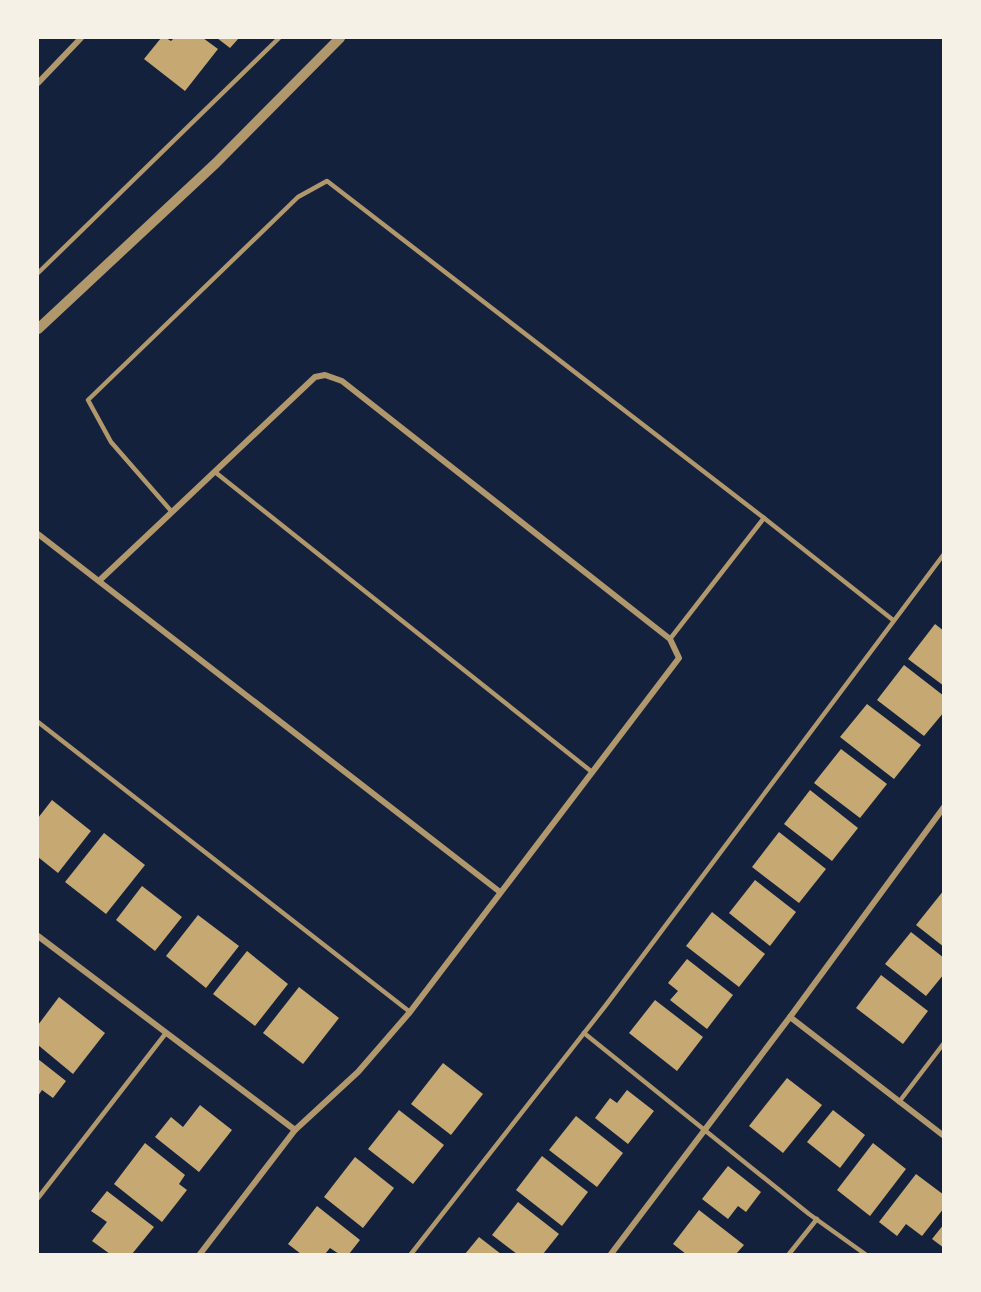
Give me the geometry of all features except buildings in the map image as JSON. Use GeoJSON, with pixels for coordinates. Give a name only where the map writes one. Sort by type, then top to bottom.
{"type":"FeatureCollection","features":[{"type":"Feature","properties":{"kind":"street"},"geometry":{"type":"LineString","coordinates":[[38,83],[81,38]]}},
{"type":"Feature","properties":{"kind":"street"},"geometry":{"type":"LineString","coordinates":[[38,329],[216,163],[340,38]]}},
{"type":"Feature","properties":{"kind":"street"},"geometry":{"type":"LineString","coordinates":[[100,580],[315,377],[326,375],[342,381],[670,639],[679,658],[410,1012],[358,1072],[295,1130],[200,1254]]}},
{"type":"Feature","properties":{"kind":"street"},"geometry":{"type":"LineString","coordinates":[[40,536],[100,580],[500,892]]}},
{"type":"Feature","properties":{"kind":"street"},"geometry":{"type":"LineString","coordinates":[[610,1254],[790,1017],[944,807]]}},
{"type":"Feature","properties":{"kind":"street"},"geometry":{"type":"LineString","coordinates":[[38,936],[295,1130]]}},
{"type":"Feature","properties":{"kind":"street"},"geometry":{"type":"LineString","coordinates":[[790,1017],[944,1136]]}},
{"type":"Feature","properties":{"kind":"lane"},"geometry":{"type":"LineString","coordinates":[[38,273],[279,38]]}},
{"type":"Feature","properties":{"kind":"lane"},"geometry":{"type":"LineString","coordinates":[[172,512],[111,442],[88,400],[298,197],[327,181],[893,620]]}},
{"type":"Feature","properties":{"kind":"lane"},"geometry":{"type":"LineString","coordinates":[[215,472],[592,772]]}},
{"type":"Feature","properties":{"kind":"lane"},"geometry":{"type":"LineString","coordinates":[[670,639],[764,518]]}},
{"type":"Feature","properties":{"kind":"lane"},"geometry":{"type":"LineString","coordinates":[[38,545],[40,536]]}},
{"type":"Feature","properties":{"kind":"lane"},"geometry":{"type":"LineString","coordinates":[[411,1254],[584,1033],[944,554]]}},
{"type":"Feature","properties":{"kind":"lane"},"geometry":{"type":"LineString","coordinates":[[38,722],[410,1012]]}},
{"type":"Feature","properties":{"kind":"lane"},"geometry":{"type":"LineString","coordinates":[[38,1198],[166,1033]]}},
{"type":"Feature","properties":{"kind":"lane"},"geometry":{"type":"LineString","coordinates":[[584,1033],[704,1131],[865,1254]]}},
{"type":"Feature","properties":{"kind":"lane"},"geometry":{"type":"LineString","coordinates":[[899,1102],[944,1043]]}},
{"type":"Feature","properties":{"kind":"lane"},"geometry":{"type":"LineString","coordinates":[[789,1254],[817,1219]]}}]}
